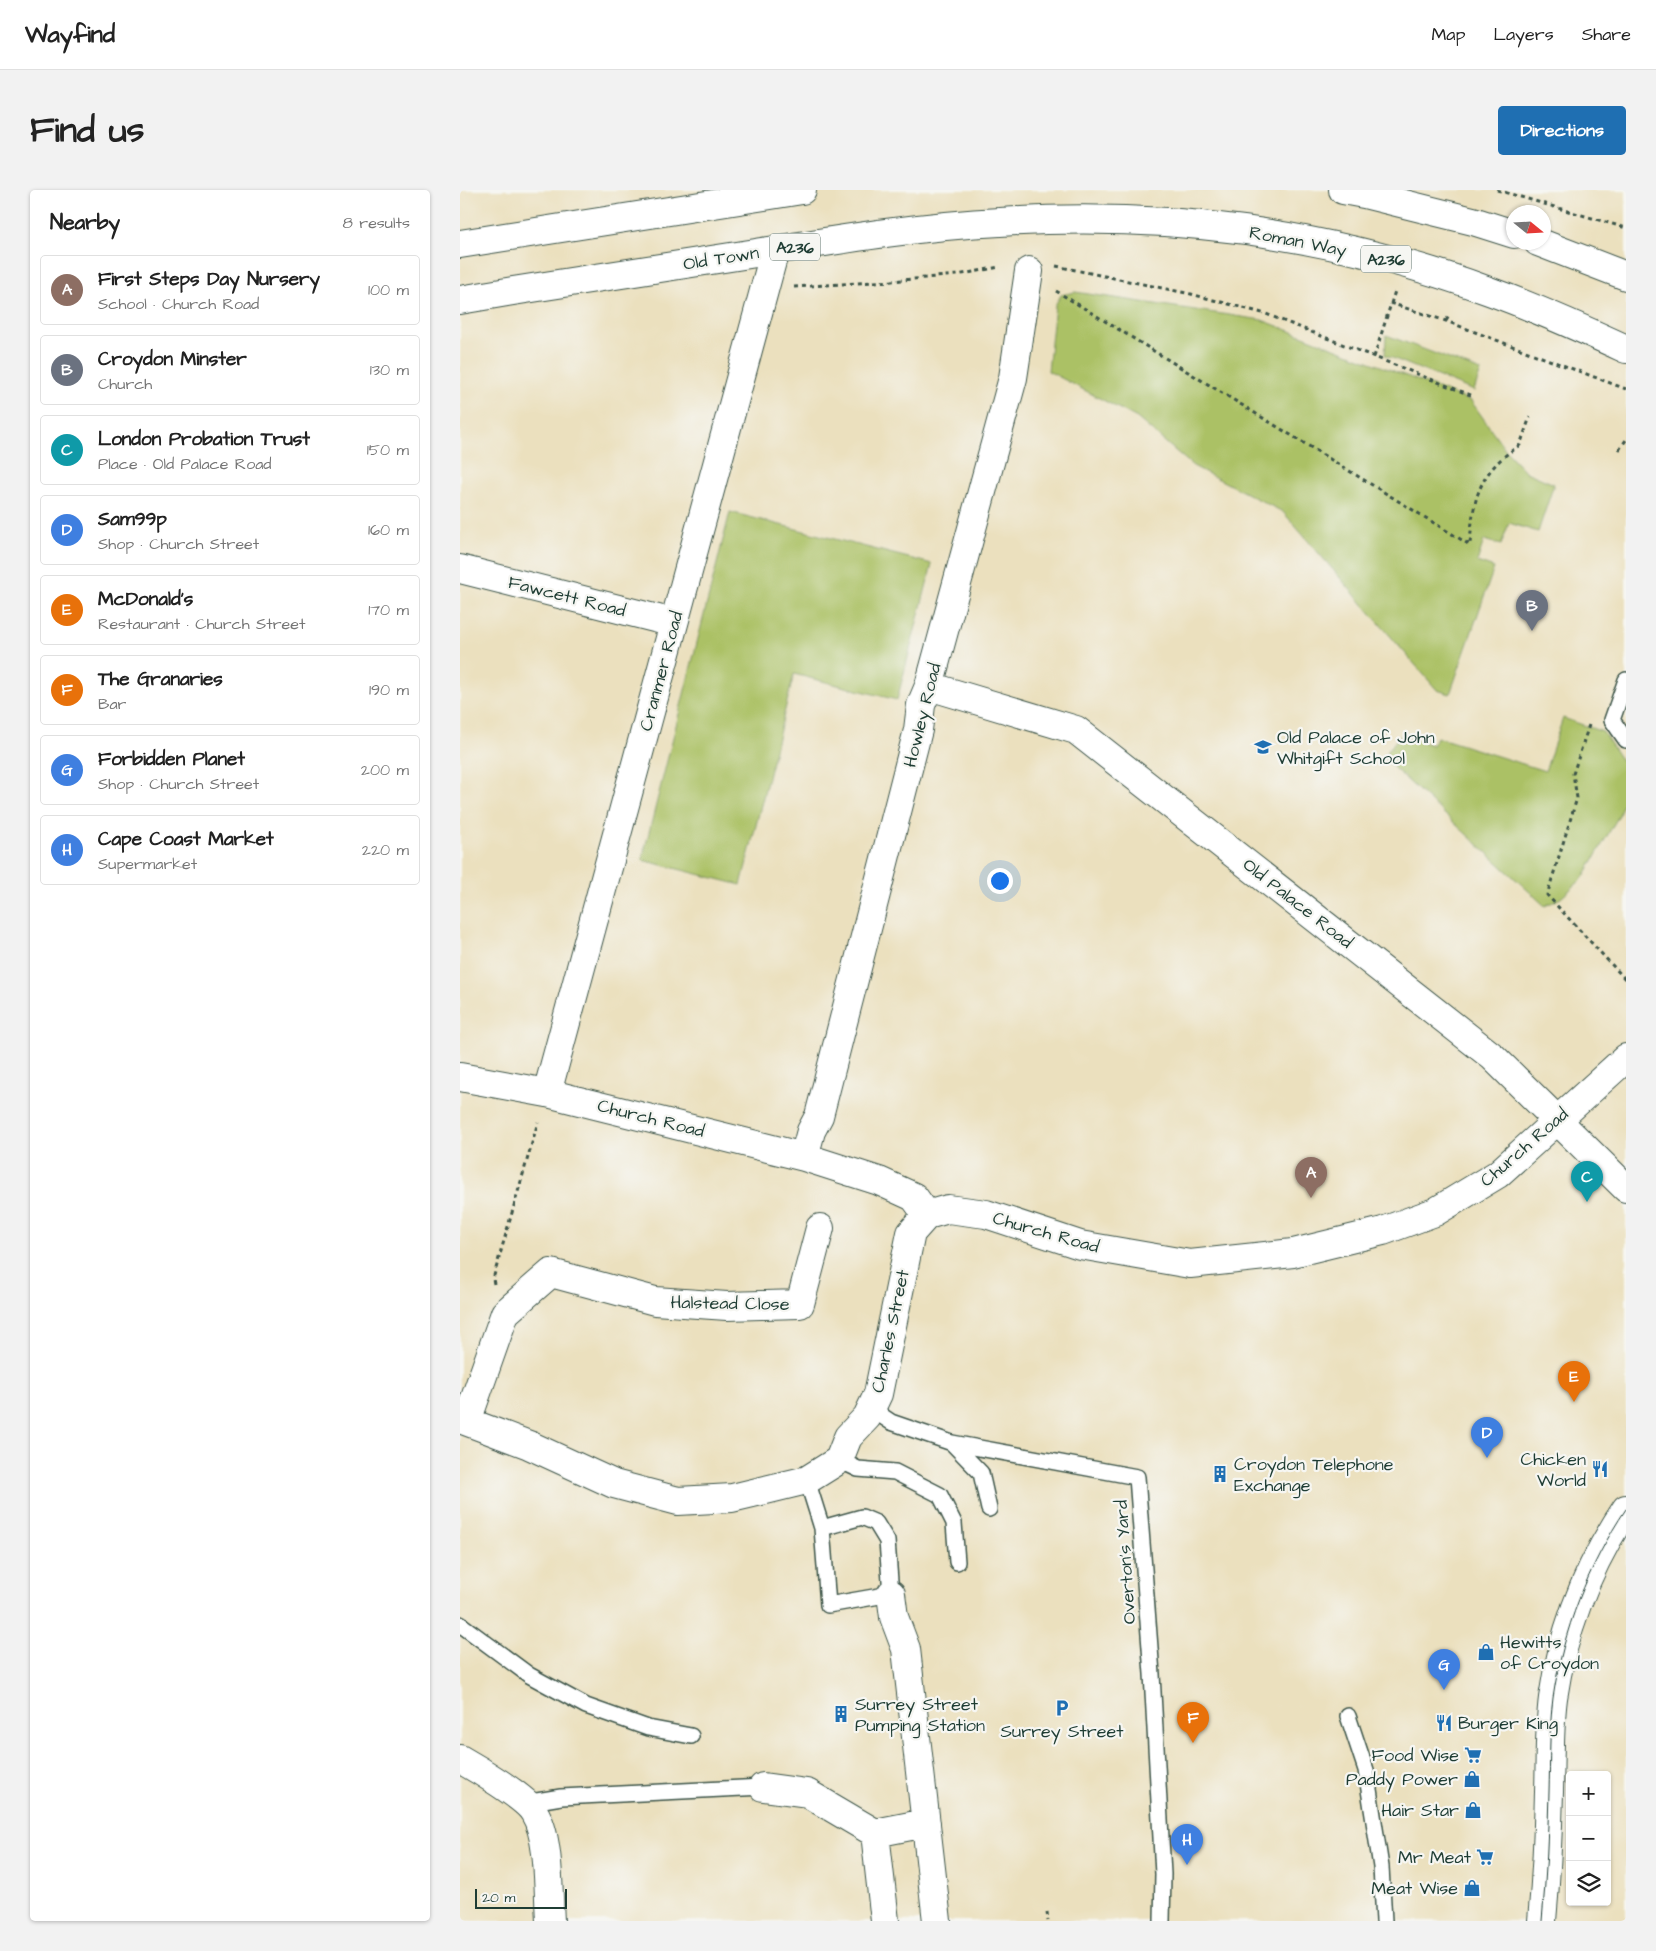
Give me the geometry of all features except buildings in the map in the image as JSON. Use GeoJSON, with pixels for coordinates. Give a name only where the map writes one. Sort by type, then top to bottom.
{"type":"FeatureCollection","features":[{"type":"Feature","properties":{"kind":"street"},"geometry":{"type":"LineString","coordinates":[[460,244],[802,190]]}},
{"type":"Feature","properties":{"kind":"street"},"geometry":{"type":"LineString","coordinates":[[1343,190],[1444,214],[1506,232]]}},
{"type":"Feature","properties":{"kind":"street","name":"Old Town"},"geometry":{"type":"LineString","coordinates":[[460,300],[858,236],[998,222],[1132,221]]}},
{"type":"Feature","properties":{"kind":"street","name":"Roman Way"},"geometry":{"type":"LineString","coordinates":[[1132,221],[1244,230],[1308,241],[1431,271],[1489,291],[1567,322],[1626,349]]}},
{"type":"Feature","properties":{"kind":"street"},"geometry":{"type":"LineString","coordinates":[[1551,247],[1626,276]]}},
{"type":"Feature","properties":{"kind":"street","name":"Cranmer Road"},"geometry":{"type":"LineString","coordinates":[[547,1093],[775,250]]}},
{"type":"Feature","properties":{"kind":"street","name":"Howley Road"},"geometry":{"type":"LineString","coordinates":[[804,1156],[811,1131],[819,1116],[918,730],[921,705],[929,686],[1013,378],[1029,271]]}},
{"type":"Feature","properties":{"kind":"street","name":"Fawcett Road"},"geometry":{"type":"LineString","coordinates":[[460,569],[674,623]]}},
{"type":"Feature","properties":{"kind":"street","name":"Old Palace Road"},"geometry":{"type":"LineString","coordinates":[[929,686],[1076,730],[1494,1057],[1626,1188]]}},
{"type":"Feature","properties":{"kind":"street","name":"Church Road"},"geometry":{"type":"LineString","coordinates":[[460,1077],[547,1093],[804,1156],[888,1185],[914,1197],[928,1215],[948,1210],[986,1214],[1080,1246],[1190,1264],[1293,1253],[1383,1230],[1435,1212],[1498,1174],[1556,1119],[1626,1058]]}},
{"type":"Feature","properties":{"kind":"street","name":"Charles Street"},"geometry":{"type":"LineString","coordinates":[[839,1460],[848,1437],[867,1417],[878,1394],[911,1233],[928,1215]]}},
{"type":"Feature","properties":{"kind":"street","name":"Halstead Close"},"geometry":{"type":"LineString","coordinates":[[463,1420],[505,1313],[550,1273],[655,1301],[727,1306],[800,1304],[820,1228]]}},
{"type":"Feature","properties":{"kind":"street"},"geometry":{"type":"LineString","coordinates":[[463,1420],[529,1445],[614,1484],[678,1500],[732,1498],[807,1480],[839,1460]]}},
{"type":"Feature","properties":{"kind":"street"},"geometry":{"type":"LineString","coordinates":[[1542,1921],[1547,1867],[1550,1727],[1560,1661],[1572,1616],[1592,1568],[1626,1508]]}},
{"type":"Feature","properties":{"kind":"street"},"geometry":{"type":"LineString","coordinates":[[891,1594],[894,1617],[906,1649],[937,1921]]}},
{"type":"Feature","properties":{"kind":"street"},"geometry":{"type":"LineString","coordinates":[[460,1759],[534,1811],[544,1838],[550,1921]]}},
{"type":"Feature","properties":{"kind":"street"},"geometry":{"type":"LineString","coordinates":[[763,1787],[807,1793],[875,1834],[926,1823]]}},
{"type":"Feature","properties":{"kind":"street"},"geometry":{"type":"LineString","coordinates":[[875,1834],[885,1921]]}},
{"type":"Feature","properties":{"kind":"lane"},"geometry":{"type":"LineString","coordinates":[[1626,680],[1612,720],[1626,740]]}},
{"type":"Feature","properties":{"kind":"lane","name":"Overton's Yard"},"geometry":{"type":"LineString","coordinates":[[874,1405],[882,1416],[891,1422],[952,1443],[1137,1477],[1152,1674],[1164,1874],[1162,1921]]}},
{"type":"Feature","properties":{"kind":"lane"},"geometry":{"type":"LineString","coordinates":[[952,1443],[981,1473],[989,1509]]}},
{"type":"Feature","properties":{"kind":"lane"},"geometry":{"type":"LineString","coordinates":[[839,1460],[858,1469],[895,1472],[940,1495],[954,1523],[957,1562]]}},
{"type":"Feature","properties":{"kind":"lane"},"geometry":{"type":"LineString","coordinates":[[807,1480],[822,1528],[828,1605],[891,1594],[887,1541],[876,1523],[862,1517],[822,1528]]}},
{"type":"Feature","properties":{"kind":"lane"},"geometry":{"type":"LineString","coordinates":[[460,1624],[528,1675],[586,1706],[648,1728],[691,1736]]}},
{"type":"Feature","properties":{"kind":"lane"},"geometry":{"type":"LineString","coordinates":[[1348,1716],[1366,1770],[1381,1867],[1384,1921]]}},
{"type":"Feature","properties":{"kind":"lane"},"geometry":{"type":"LineString","coordinates":[[525,1803],[561,1797],[763,1787]]}},
{"type":"Feature","properties":{"kind":"path"},"geometry":{"type":"LineString","coordinates":[[1497,190],[1626,228]]}},
{"type":"Feature","properties":{"kind":"path"},"geometry":{"type":"LineString","coordinates":[[1029,271],[1049,265],[1192,294],[1266,314],[1472,396]]}},
{"type":"Feature","properties":{"kind":"path"},"geometry":{"type":"LineString","coordinates":[[763,289],[957,275],[987,268],[1011,266],[1029,271],[1061,295],[1470,545],[1472,512],[1483,479],[1508,453],[1520,445],[1530,417]]}},
{"type":"Feature","properties":{"kind":"path"},"geometry":{"type":"LineString","coordinates":[[1374,357],[1396,289]]}},
{"type":"Feature","properties":{"kind":"path"},"geometry":{"type":"LineString","coordinates":[[1390,304],[1446,321],[1626,389]]}},
{"type":"Feature","properties":{"kind":"path"},"geometry":{"type":"LineString","coordinates":[[1446,321],[1449,316]]}},
{"type":"Feature","properties":{"kind":"path"},"geometry":{"type":"LineString","coordinates":[[1620,450],[1626,440]]}},
{"type":"Feature","properties":{"kind":"path"},"geometry":{"type":"LineString","coordinates":[[1588,727],[1573,774],[1577,798],[1547,895],[1626,980]]}},
{"type":"Feature","properties":{"kind":"path"},"geometry":{"type":"LineString","coordinates":[[505,1313],[492,1279],[547,1093]]}},
{"type":"Feature","properties":{"kind":"path"},"geometry":{"type":"LineString","coordinates":[[1047,1912],[1048,1921]]}},
{"type":"Feature","properties":{"kind":"green space"},"geometry":{"type":"Polygon","coordinates":[[[1075,292],[1262,320],[1471,401],[1508,453],[1526,472],[1554,484],[1538,532],[1509,523],[1501,545],[1484,540],[1477,562],[1494,568],[1450,694],[1437,690],[1283,512],[1193,466],[1137,418],[1048,371],[1055,305],[1061,295],[1075,292]]]}},
{"type":"Feature","properties":{"kind":"green space"},"geometry":{"type":"Polygon","coordinates":[[[1386,335],[1481,371],[1474,391],[1385,355],[1386,335]]]}},
{"type":"Feature","properties":{"kind":"green space"},"geometry":{"type":"Polygon","coordinates":[[[730,512],[932,564],[897,700],[794,674],[741,885],[642,860],[730,512]]]}},
{"type":"Feature","properties":{"kind":"green space"},"geometry":{"type":"Polygon","coordinates":[[[1563,718],[1603,732],[1626,767],[1626,795],[1619,815],[1583,878],[1561,898],[1545,906],[1382,757],[1400,736],[1433,745],[1437,737],[1545,771],[1563,718]]]}},
{"type":"Feature","properties":{"kind":"tram line"},"geometry":{"type":"LineString","coordinates":[[1542,1921],[1545,1889],[1551,1721],[1557,1673],[1570,1623],[1579,1599],[1600,1553],[1626,1509]]}},
{"type":"Feature","properties":{"kind":"place","name":"Croydon Minster"},"geometry":{"type":"Point","coordinates":[1532,631]}},
{"type":"Feature","properties":{"kind":"place","name":"Old Palace of John Whitgift School"},"geometry":{"type":"Point","coordinates":[1263,747]}},
{"type":"Feature","properties":{"kind":"place","name":"First Steps Day Nursery"},"geometry":{"type":"Point","coordinates":[1311,1198]}},
{"type":"Feature","properties":{"kind":"place","name":"London Probation Trust"},"geometry":{"type":"Point","coordinates":[1587,1202]}},
{"type":"Feature","properties":{"kind":"place","name":"McDonald's"},"geometry":{"type":"Point","coordinates":[1574,1402]}},
{"type":"Feature","properties":{"kind":"place","name":"Sam99p"},"geometry":{"type":"Point","coordinates":[1487,1458]}},
{"type":"Feature","properties":{"kind":"place","name":"Chicken World"},"geometry":{"type":"Point","coordinates":[1600,1469]}},
{"type":"Feature","properties":{"kind":"place","name":"Croydon Telephone Exchange"},"geometry":{"type":"Point","coordinates":[1220,1474]}},
{"type":"Feature","properties":{"kind":"place","name":"Hewitts of Croydon"},"geometry":{"type":"Point","coordinates":[1486,1652]}},
{"type":"Feature","properties":{"kind":"place","name":"Forbidden Planet"},"geometry":{"type":"Point","coordinates":[1444,1690]}},
{"type":"Feature","properties":{"kind":"place","name":"Surrey Street"},"geometry":{"type":"Point","coordinates":[1062,1708]}},
{"type":"Feature","properties":{"kind":"place","name":"Surrey Street Pumping Station"},"geometry":{"type":"Point","coordinates":[841,1714]}},
{"type":"Feature","properties":{"kind":"place","name":"Burger King"},"geometry":{"type":"Point","coordinates":[1444,1723]}},
{"type":"Feature","properties":{"kind":"place","name":"The Granaries"},"geometry":{"type":"Point","coordinates":[1193,1743]}},
{"type":"Feature","properties":{"kind":"place","name":"Food Wise"},"geometry":{"type":"Point","coordinates":[1473,1755]}},
{"type":"Feature","properties":{"kind":"place","name":"Paddy Power"},"geometry":{"type":"Point","coordinates":[1472,1779]}},
{"type":"Feature","properties":{"kind":"place","name":"Hair Star"},"geometry":{"type":"Point","coordinates":[1473,1810]}},
{"type":"Feature","properties":{"kind":"place","name":"Mr Meat"},"geometry":{"type":"Point","coordinates":[1485,1857]}},
{"type":"Feature","properties":{"kind":"place","name":"Cape Coast Market"},"geometry":{"type":"Point","coordinates":[1187,1865]}},
{"type":"Feature","properties":{"kind":"place","name":"Meat Wise"},"geometry":{"type":"Point","coordinates":[1472,1888]}}]}
